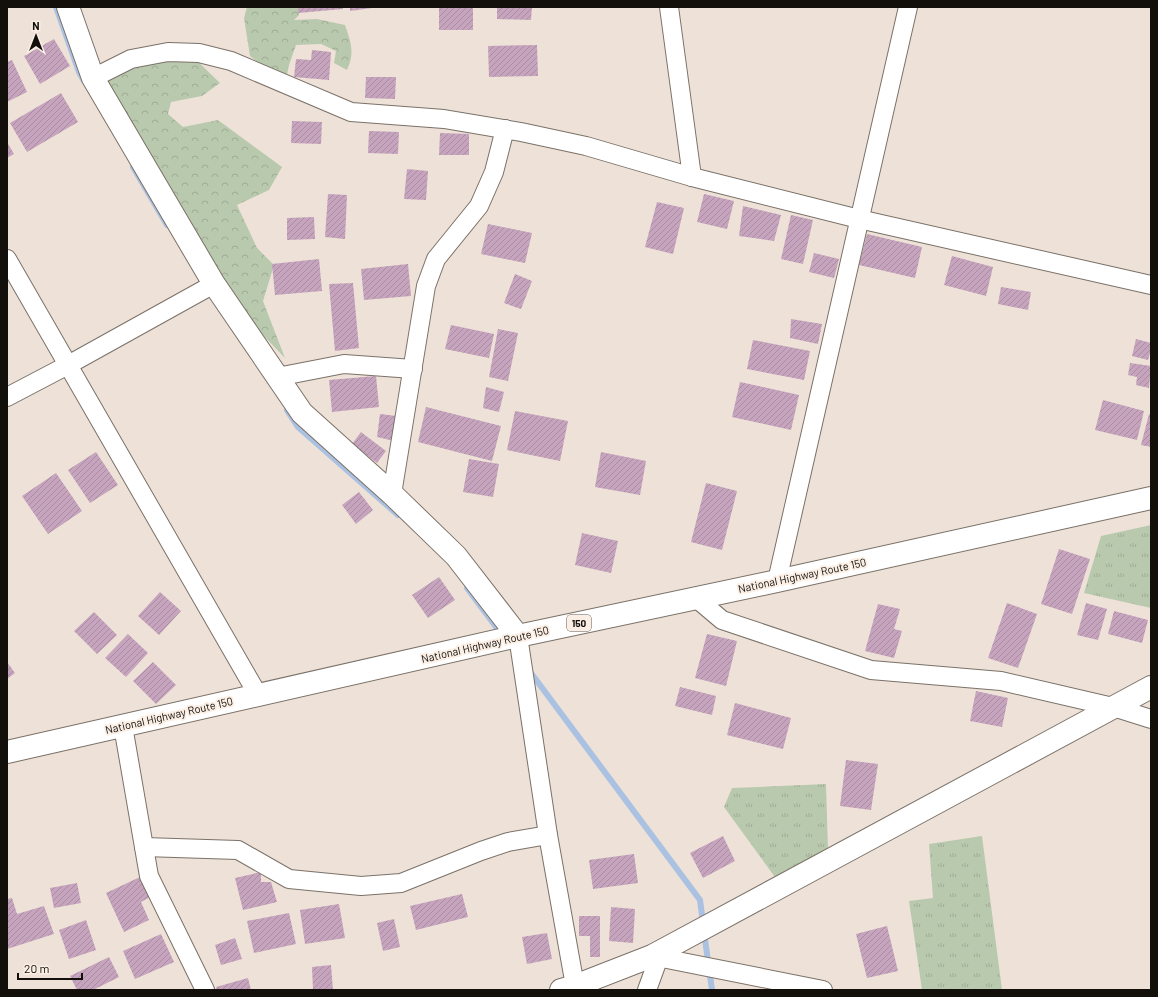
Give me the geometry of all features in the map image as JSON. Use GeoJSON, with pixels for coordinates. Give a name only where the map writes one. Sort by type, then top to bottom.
{"type":"FeatureCollection","features":[{"type":"Feature","properties":{"kind":"main road"},"geometry":{"type":"LineString","coordinates":[[68,7],[93,78],[214,284],[302,413],[392,494],[456,556],[518,636]]}},
{"type":"Feature","properties":{"kind":"main road","name":"National Highway Route 150"},"geometry":{"type":"LineString","coordinates":[[7,752],[518,636],[777,581],[1151,498]]}},
{"type":"Feature","properties":{"kind":"main road"},"geometry":{"type":"LineString","coordinates":[[568,988],[656,957],[1151,687]]}},
{"type":"Feature","properties":{"kind":"street"},"geometry":{"type":"LineString","coordinates":[[668,7],[692,177]]}},
{"type":"Feature","properties":{"kind":"street"},"geometry":{"type":"LineString","coordinates":[[777,581],[908,7]]}},
{"type":"Feature","properties":{"kind":"street"},"geometry":{"type":"LineString","coordinates":[[93,78],[131,59],[168,52],[200,53],[232,61],[351,112],[444,119],[505,129],[586,146],[692,177],[860,219],[1151,285]]}},
{"type":"Feature","properties":{"kind":"street"},"geometry":{"type":"LineString","coordinates":[[392,494],[426,286],[436,258],[479,206],[494,172],[505,129]]}},
{"type":"Feature","properties":{"kind":"street"},"geometry":{"type":"LineString","coordinates":[[7,259],[258,695]]}},
{"type":"Feature","properties":{"kind":"street"},"geometry":{"type":"LineString","coordinates":[[7,397],[214,284]]}},
{"type":"Feature","properties":{"kind":"street"},"geometry":{"type":"LineString","coordinates":[[277,377],[344,364],[413,368]]}},
{"type":"Feature","properties":{"kind":"street"},"geometry":{"type":"LineString","coordinates":[[696,598],[722,620],[871,670],[1001,681],[1113,707],[1151,719]]}},
{"type":"Feature","properties":{"kind":"street"},"geometry":{"type":"LineString","coordinates":[[518,636],[548,835],[568,988]]}},
{"type":"Feature","properties":{"kind":"street"},"geometry":{"type":"LineString","coordinates":[[123,726],[149,876],[204,990]]}},
{"type":"Feature","properties":{"kind":"street"},"geometry":{"type":"LineString","coordinates":[[144,847],[238,850],[289,879],[361,886],[401,883],[481,851],[508,842],[548,835]]}},
{"type":"Feature","properties":{"kind":"street"},"geometry":{"type":"LineString","coordinates":[[647,990],[656,957],[823,990]]}},
{"type":"Feature","properties":{"kind":"green space"},"geometry":{"type":"Polygon","coordinates":[[[247,7],[298,7],[299,15],[294,20],[317,19],[345,25],[351,48],[351,58],[347,70],[334,63],[336,51],[321,44],[296,45],[289,65],[285,84],[250,56],[244,18],[247,7]]]}},
{"type":"Feature","properties":{"kind":"green space"},"geometry":{"type":"Polygon","coordinates":[[[189,53],[220,83],[202,96],[171,102],[168,114],[183,127],[218,120],[282,167],[269,190],[237,205],[257,248],[274,265],[263,301],[285,358],[214,284],[103,78],[155,54],[189,53]]]}},
{"type":"Feature","properties":{"kind":"green space"},"geometry":{"type":"Polygon","coordinates":[[[1151,525],[1151,608],[1084,593],[1101,536],[1151,525]]]}},
{"type":"Feature","properties":{"kind":"green space"},"geometry":{"type":"Polygon","coordinates":[[[826,784],[828,850],[777,880],[724,807],[732,788],[826,784]]]}},
{"type":"Feature","properties":{"kind":"green space"},"geometry":{"type":"Polygon","coordinates":[[[982,836],[1002,990],[922,990],[909,901],[933,898],[929,844],[982,836]]]}},
{"type":"Feature","properties":{"kind":"building"},"geometry":{"type":"Polygon","coordinates":[[[298,7],[343,7],[343,9],[298,13],[298,7]]]}},
{"type":"Feature","properties":{"kind":"building"},"geometry":{"type":"Polygon","coordinates":[[[350,7],[372,7],[372,8],[350,11],[350,7]]]}},
{"type":"Feature","properties":{"kind":"building"},"geometry":{"type":"Polygon","coordinates":[[[439,7],[473,7],[473,30],[439,30],[439,7]]]}},
{"type":"Feature","properties":{"kind":"building"},"geometry":{"type":"Polygon","coordinates":[[[497,7],[532,7],[531,20],[497,19],[497,7]]]}},
{"type":"Feature","properties":{"kind":"building"},"geometry":{"type":"Polygon","coordinates":[[[54,39],[70,66],[40,84],[24,56],[54,39]]]}},
{"type":"Feature","properties":{"kind":"building"},"geometry":{"type":"Polygon","coordinates":[[[537,45],[538,76],[489,77],[488,46],[537,45]]]}},
{"type":"Feature","properties":{"kind":"building"},"geometry":{"type":"Polygon","coordinates":[[[312,50],[331,52],[329,80],[294,77],[296,59],[311,60],[312,50]]]}},
{"type":"Feature","properties":{"kind":"building"},"geometry":{"type":"Polygon","coordinates":[[[12,60],[27,92],[7,102],[7,62],[12,60]]]}},
{"type":"Feature","properties":{"kind":"building"},"geometry":{"type":"Polygon","coordinates":[[[366,77],[396,77],[395,99],[365,98],[366,77]]]}},
{"type":"Feature","properties":{"kind":"building"},"geometry":{"type":"Polygon","coordinates":[[[61,93],[78,122],[27,152],[10,123],[61,93]]]}},
{"type":"Feature","properties":{"kind":"building"},"geometry":{"type":"Polygon","coordinates":[[[292,121],[322,122],[321,144],[291,143],[292,121]]]}},
{"type":"Feature","properties":{"kind":"building"},"geometry":{"type":"Polygon","coordinates":[[[369,131],[399,132],[398,154],[368,153],[369,131]]]}},
{"type":"Feature","properties":{"kind":"building"},"geometry":{"type":"Polygon","coordinates":[[[440,133],[469,134],[469,155],[439,155],[440,133]]]}},
{"type":"Feature","properties":{"kind":"building"},"geometry":{"type":"Polygon","coordinates":[[[7,142],[14,154],[7,158],[7,142]]]}},
{"type":"Feature","properties":{"kind":"building"},"geometry":{"type":"Polygon","coordinates":[[[407,169],[428,171],[426,200],[404,199],[407,169]]]}},
{"type":"Feature","properties":{"kind":"building"},"geometry":{"type":"Polygon","coordinates":[[[328,194],[347,195],[345,239],[325,237],[328,194]]]}},
{"type":"Feature","properties":{"kind":"building"},"geometry":{"type":"Polygon","coordinates":[[[704,194],[734,201],[727,229],[697,222],[704,194]]]}},
{"type":"Feature","properties":{"kind":"building"},"geometry":{"type":"Polygon","coordinates":[[[657,202],[684,208],[673,254],[645,247],[657,202]]]}},
{"type":"Feature","properties":{"kind":"building"},"geometry":{"type":"Polygon","coordinates":[[[743,206],[781,215],[774,241],[739,236],[743,206]]]}},
{"type":"Feature","properties":{"kind":"building"},"geometry":{"type":"Polygon","coordinates":[[[791,215],[813,220],[803,264],[781,259],[791,215]]]}},
{"type":"Feature","properties":{"kind":"building"},"geometry":{"type":"Polygon","coordinates":[[[314,217],[315,239],[287,240],[287,218],[314,217]]]}},
{"type":"Feature","properties":{"kind":"building"},"geometry":{"type":"Polygon","coordinates":[[[488,224],[532,233],[525,263],[481,254],[488,224]]]}},
{"type":"Feature","properties":{"kind":"building"},"geometry":{"type":"Polygon","coordinates":[[[867,234],[922,247],[915,278],[859,265],[867,234]]]}},
{"type":"Feature","properties":{"kind":"building"},"geometry":{"type":"Polygon","coordinates":[[[814,253],[839,259],[834,278],[809,272],[814,253]]]}},
{"type":"Feature","properties":{"kind":"building"},"geometry":{"type":"Polygon","coordinates":[[[952,256],[993,267],[986,296],[944,285],[952,256]]]}},
{"type":"Feature","properties":{"kind":"building"},"geometry":{"type":"Polygon","coordinates":[[[319,259],[322,291],[275,295],[272,264],[319,259]]]}},
{"type":"Feature","properties":{"kind":"building"},"geometry":{"type":"Polygon","coordinates":[[[408,264],[411,296],[364,300],[361,269],[408,264]]]}},
{"type":"Feature","properties":{"kind":"building"},"geometry":{"type":"Polygon","coordinates":[[[515,274],[532,281],[521,309],[504,303],[515,274]]]}},
{"type":"Feature","properties":{"kind":"building"},"geometry":{"type":"Polygon","coordinates":[[[353,283],[359,348],[335,351],[329,284],[353,283]]]}},
{"type":"Feature","properties":{"kind":"building"},"geometry":{"type":"Polygon","coordinates":[[[1001,287],[1031,292],[1028,310],[998,304],[1001,287]]]}},
{"type":"Feature","properties":{"kind":"building"},"geometry":{"type":"Polygon","coordinates":[[[791,319],[822,324],[818,344],[790,338],[791,319]]]}},
{"type":"Feature","properties":{"kind":"building"},"geometry":{"type":"Polygon","coordinates":[[[451,325],[494,334],[489,358],[445,349],[451,325]]]}},
{"type":"Feature","properties":{"kind":"building"},"geometry":{"type":"Polygon","coordinates":[[[498,329],[518,333],[508,381],[489,377],[498,329]]]}},
{"type":"Feature","properties":{"kind":"building"},"geometry":{"type":"Polygon","coordinates":[[[1136,339],[1151,343],[1151,350],[1148,360],[1132,356],[1136,339]]]}},
{"type":"Feature","properties":{"kind":"building"},"geometry":{"type":"Polygon","coordinates":[[[753,340],[810,351],[804,380],[747,369],[753,340]]]}},
{"type":"Feature","properties":{"kind":"building"},"geometry":{"type":"Polygon","coordinates":[[[1130,363],[1151,366],[1149,388],[1136,385],[1137,377],[1128,375],[1130,363]]]}},
{"type":"Feature","properties":{"kind":"building"},"geometry":{"type":"Polygon","coordinates":[[[376,376],[379,407],[332,412],[329,380],[376,376]]]}},
{"type":"Feature","properties":{"kind":"building"},"geometry":{"type":"Polygon","coordinates":[[[740,382],[799,395],[791,430],[732,417],[740,382]]]}},
{"type":"Feature","properties":{"kind":"building"},"geometry":{"type":"Polygon","coordinates":[[[486,387],[504,392],[499,412],[483,408],[486,387]]]}},
{"type":"Feature","properties":{"kind":"building"},"geometry":{"type":"Polygon","coordinates":[[[1103,400],[1144,411],[1137,440],[1095,430],[1103,400]]]}},
{"type":"Feature","properties":{"kind":"building"},"geometry":{"type":"Polygon","coordinates":[[[426,407],[501,426],[492,461],[418,442],[426,407]]]}},
{"type":"Feature","properties":{"kind":"building"},"geometry":{"type":"Polygon","coordinates":[[[515,411],[568,421],[560,461],[507,450],[515,411]]]}},
{"type":"Feature","properties":{"kind":"building"},"geometry":{"type":"Polygon","coordinates":[[[380,414],[397,416],[394,441],[377,437],[380,414]]]}},
{"type":"Feature","properties":{"kind":"building"},"geometry":{"type":"Polygon","coordinates":[[[1149,414],[1151,415],[1151,447],[1141,445],[1149,414]]]}},
{"type":"Feature","properties":{"kind":"building"},"geometry":{"type":"Polygon","coordinates":[[[361,432],[386,451],[377,463],[352,444],[361,432]]]}},
{"type":"Feature","properties":{"kind":"building"},"geometry":{"type":"Polygon","coordinates":[[[96,452],[118,485],[90,503],[68,470],[96,452]]]}},
{"type":"Feature","properties":{"kind":"building"},"geometry":{"type":"Polygon","coordinates":[[[601,452],[646,461],[640,495],[595,487],[601,452]]]}},
{"type":"Feature","properties":{"kind":"building"},"geometry":{"type":"Polygon","coordinates":[[[469,459],[499,464],[493,497],[463,492],[469,459]]]}},
{"type":"Feature","properties":{"kind":"building"},"geometry":{"type":"Polygon","coordinates":[[[56,473],[82,511],[48,534],[22,496],[56,473]]]}},
{"type":"Feature","properties":{"kind":"building"},"geometry":{"type":"Polygon","coordinates":[[[706,483],[737,491],[722,550],[691,542],[706,483]]]}},
{"type":"Feature","properties":{"kind":"building"},"geometry":{"type":"Polygon","coordinates":[[[359,492],[373,510],[356,524],[342,505],[359,492]]]}},
{"type":"Feature","properties":{"kind":"building"},"geometry":{"type":"Polygon","coordinates":[[[582,533],[618,541],[611,573],[575,565],[582,533]]]}},
{"type":"Feature","properties":{"kind":"building"},"geometry":{"type":"Polygon","coordinates":[[[1059,549],[1090,559],[1072,614],[1041,604],[1059,549]]]}},
{"type":"Feature","properties":{"kind":"building"},"geometry":{"type":"Polygon","coordinates":[[[439,577],[455,600],[428,618],[412,595],[439,577]]]}},
{"type":"Feature","properties":{"kind":"building"},"geometry":{"type":"Polygon","coordinates":[[[160,592],[181,611],[159,635],[138,616],[160,592]]]}},
{"type":"Feature","properties":{"kind":"building"},"geometry":{"type":"Polygon","coordinates":[[[1007,603],[1037,614],[1018,668],[988,658],[1007,603]]]}},
{"type":"Feature","properties":{"kind":"building"},"geometry":{"type":"Polygon","coordinates":[[[1086,603],[1107,609],[1098,640],[1077,635],[1086,603]]]}},
{"type":"Feature","properties":{"kind":"building"},"geometry":{"type":"Polygon","coordinates":[[[878,604],[900,609],[894,629],[902,631],[894,658],[865,651],[878,604]]]}},
{"type":"Feature","properties":{"kind":"building"},"geometry":{"type":"Polygon","coordinates":[[[1114,611],[1148,620],[1142,643],[1108,634],[1114,611]]]}},
{"type":"Feature","properties":{"kind":"building"},"geometry":{"type":"Polygon","coordinates":[[[94,612],[117,635],[97,654],[74,631],[94,612]]]}},
{"type":"Feature","properties":{"kind":"building"},"geometry":{"type":"Polygon","coordinates":[[[128,634],[148,653],[126,677],[105,658],[128,634]]]}},
{"type":"Feature","properties":{"kind":"building"},"geometry":{"type":"Polygon","coordinates":[[[707,634],[737,641],[726,686],[695,678],[707,634]]]}},
{"type":"Feature","properties":{"kind":"building"},"geometry":{"type":"Polygon","coordinates":[[[7,662],[15,673],[7,679],[7,662]]]}},
{"type":"Feature","properties":{"kind":"building"},"geometry":{"type":"Polygon","coordinates":[[[153,662],[176,685],[156,704],[133,681],[153,662]]]}},
{"type":"Feature","properties":{"kind":"building"},"geometry":{"type":"Polygon","coordinates":[[[680,687],[716,696],[712,715],[675,706],[680,687]]]}},
{"type":"Feature","properties":{"kind":"building"},"geometry":{"type":"Polygon","coordinates":[[[976,691],[1008,698],[1002,727],[970,721],[976,691]]]}},
{"type":"Feature","properties":{"kind":"building"},"geometry":{"type":"Polygon","coordinates":[[[735,703],[791,718],[783,749],[727,735],[735,703]]]}},
{"type":"Feature","properties":{"kind":"building"},"geometry":{"type":"Polygon","coordinates":[[[846,760],[878,764],[871,810],[840,806],[846,760]]]}},
{"type":"Feature","properties":{"kind":"building"},"geometry":{"type":"Polygon","coordinates":[[[723,836],[735,861],[703,878],[690,853],[723,836]]]}},
{"type":"Feature","properties":{"kind":"building"},"geometry":{"type":"Polygon","coordinates":[[[634,854],[638,883],[593,889],[589,860],[634,854]]]}},
{"type":"Feature","properties":{"kind":"building"},"geometry":{"type":"Polygon","coordinates":[[[261,872],[261,882],[271,882],[277,902],[243,910],[235,878],[261,872]]]}},
{"type":"Feature","properties":{"kind":"building"},"geometry":{"type":"Polygon","coordinates":[[[140,877],[150,897],[141,902],[149,920],[124,932],[106,893],[140,877]]]}},
{"type":"Feature","properties":{"kind":"building"},"geometry":{"type":"Polygon","coordinates":[[[77,883],[81,903],[54,908],[50,888],[77,883]]]}},
{"type":"Feature","properties":{"kind":"building"},"geometry":{"type":"Polygon","coordinates":[[[462,894],[468,917],[416,930],[410,906],[462,894]]]}},
{"type":"Feature","properties":{"kind":"building"},"geometry":{"type":"Polygon","coordinates":[[[12,898],[17,914],[44,906],[54,934],[7,949],[7,899],[12,898]]]}},
{"type":"Feature","properties":{"kind":"building"},"geometry":{"type":"Polygon","coordinates":[[[339,904],[345,938],[305,944],[300,910],[339,904]]]}},
{"type":"Feature","properties":{"kind":"building"},"geometry":{"type":"Polygon","coordinates":[[[611,907],[635,909],[633,943],[609,941],[611,907]]]}},
{"type":"Feature","properties":{"kind":"building"},"geometry":{"type":"Polygon","coordinates":[[[289,913],[296,944],[254,953],[247,921],[289,913]]]}},
{"type":"Feature","properties":{"kind":"building"},"geometry":{"type":"Polygon","coordinates":[[[579,916],[600,916],[600,957],[590,957],[590,936],[579,936],[579,916]]]}},
{"type":"Feature","properties":{"kind":"building"},"geometry":{"type":"Polygon","coordinates":[[[394,919],[400,947],[383,951],[377,923],[394,919]]]}},
{"type":"Feature","properties":{"kind":"building"},"geometry":{"type":"Polygon","coordinates":[[[86,920],[96,950],[69,959],[59,930],[86,920]]]}},
{"type":"Feature","properties":{"kind":"building"},"geometry":{"type":"Polygon","coordinates":[[[887,926],[898,971],[867,978],[856,934],[887,926]]]}},
{"type":"Feature","properties":{"kind":"building"},"geometry":{"type":"Polygon","coordinates":[[[547,933],[552,959],[527,964],[522,937],[547,933]]]}},
{"type":"Feature","properties":{"kind":"building"},"geometry":{"type":"Polygon","coordinates":[[[161,934],[174,962],[135,979],[123,951],[161,934]]]}},
{"type":"Feature","properties":{"kind":"building"},"geometry":{"type":"Polygon","coordinates":[[[235,938],[242,959],[221,965],[215,945],[235,938]]]}},
{"type":"Feature","properties":{"kind":"building"},"geometry":{"type":"Polygon","coordinates":[[[109,957],[119,977],[93,990],[77,990],[70,976],[109,957]]]}},
{"type":"Feature","properties":{"kind":"building"},"geometry":{"type":"Polygon","coordinates":[[[331,965],[333,990],[313,990],[312,967],[331,965]]]}},
{"type":"Feature","properties":{"kind":"building"},"geometry":{"type":"Polygon","coordinates":[[[248,978],[251,990],[217,990],[216,987],[248,978]]]}},
{"type":"Feature","properties":{"kind":"waterway"},"geometry":{"type":"LineString","coordinates":[[56,7],[79,72],[84,81]]}},
{"type":"Feature","properties":{"kind":"waterway"},"geometry":{"type":"LineString","coordinates":[[133,167],[167,225]]}},
{"type":"Feature","properties":{"kind":"waterway"},"geometry":{"type":"LineString","coordinates":[[287,410],[298,427],[398,515]]}},
{"type":"Feature","properties":{"kind":"waterway"},"geometry":{"type":"LineString","coordinates":[[467,588],[502,635]]}},
{"type":"Feature","properties":{"kind":"waterway"},"geometry":{"type":"LineString","coordinates":[[528,669],[700,900],[703,923]]}},
{"type":"Feature","properties":{"kind":"waterway"},"geometry":{"type":"LineString","coordinates":[[704,932],[712,990]]}}]}
